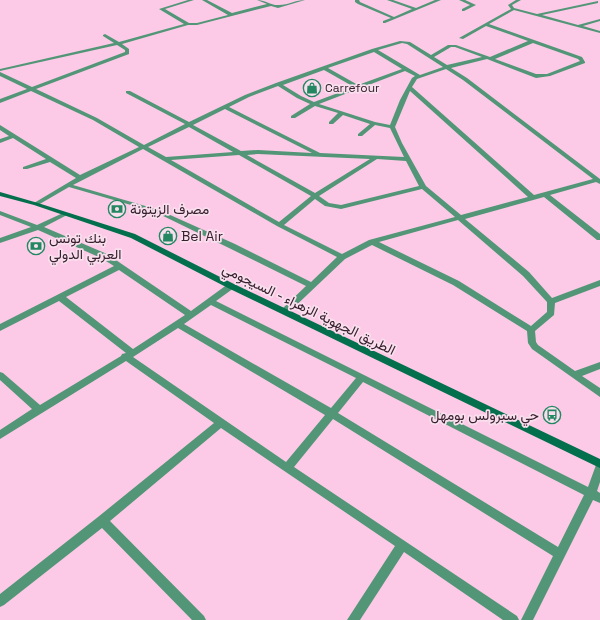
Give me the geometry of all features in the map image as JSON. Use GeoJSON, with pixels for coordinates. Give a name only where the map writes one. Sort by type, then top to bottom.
{"type":"FeatureCollection","features":[{"type":"Feature","properties":{"kind":"main road","name":"الطريق الجهوية الزهراء - السيجومي"},"geometry":{"type":"LineString","coordinates":[[0,194],[36,204],[133,236],[231,286],[600,464]]}},
{"type":"Feature","properties":{"kind":"street"},"geometry":{"type":"LineString","coordinates":[[188,24],[161,9],[192,0]]}},
{"type":"Feature","properties":{"kind":"street"},"geometry":{"type":"LineString","coordinates":[[204,0],[232,15]]}},
{"type":"Feature","properties":{"kind":"street"},"geometry":{"type":"LineString","coordinates":[[259,0],[270,5],[280,7],[303,0]]}},
{"type":"Feature","properties":{"kind":"street"},"geometry":{"type":"LineString","coordinates":[[357,0],[356,2],[394,18]]}},
{"type":"Feature","properties":{"kind":"street"},"geometry":{"type":"LineString","coordinates":[[389,0],[415,10]]}},
{"type":"Feature","properties":{"kind":"street"},"geometry":{"type":"LineString","coordinates":[[385,22],[435,0]]}},
{"type":"Feature","properties":{"kind":"street"},"geometry":{"type":"LineString","coordinates":[[461,0],[474,5],[463,10]]}},
{"type":"Feature","properties":{"kind":"street"},"geometry":{"type":"LineString","coordinates":[[509,0],[517,1]]}},
{"type":"Feature","properties":{"kind":"street"},"geometry":{"type":"LineString","coordinates":[[513,9],[510,6],[517,1]]}},
{"type":"Feature","properties":{"kind":"street"},"geometry":{"type":"LineString","coordinates":[[536,15],[598,3]]}},
{"type":"Feature","properties":{"kind":"street"},"geometry":{"type":"LineString","coordinates":[[0,70],[116,43],[188,24],[197,24],[270,5]]}},
{"type":"Feature","properties":{"kind":"street"},"geometry":{"type":"LineString","coordinates":[[461,38],[487,25],[513,9],[600,32]]}},
{"type":"Feature","properties":{"kind":"street"},"geometry":{"type":"LineString","coordinates":[[577,26],[600,20]]}},
{"type":"Feature","properties":{"kind":"street"},"geometry":{"type":"LineString","coordinates":[[431,57],[454,46],[536,76],[545,76],[583,62],[580,58],[487,25]]}},
{"type":"Feature","properties":{"kind":"street"},"geometry":{"type":"LineString","coordinates":[[0,101],[127,52],[127,49],[105,35]]}},
{"type":"Feature","properties":{"kind":"street"},"geometry":{"type":"LineString","coordinates":[[533,41],[488,59],[447,67],[418,76],[414,80],[397,112],[392,127],[423,187],[526,274],[551,301],[551,313],[532,330],[532,343],[534,347],[600,393]]}},
{"type":"Feature","properties":{"kind":"street"},"geometry":{"type":"LineString","coordinates":[[36,204],[80,178],[256,92],[374,50],[403,42],[431,57],[476,87],[599,181]]}},
{"type":"Feature","properties":{"kind":"street"},"geometry":{"type":"LineString","coordinates":[[374,50],[418,76]]}},
{"type":"Feature","properties":{"kind":"street"},"geometry":{"type":"LineString","coordinates":[[324,68],[358,86]]}},
{"type":"Feature","properties":{"kind":"street"},"geometry":{"type":"LineString","coordinates":[[293,117],[314,104],[405,69]]}},
{"type":"Feature","properties":{"kind":"street"},"geometry":{"type":"LineString","coordinates":[[0,74],[95,120],[279,225],[342,257]]}},
{"type":"Feature","properties":{"kind":"street"},"geometry":{"type":"LineString","coordinates":[[278,84],[314,104],[374,123],[392,127]]}},
{"type":"Feature","properties":{"kind":"street"},"geometry":{"type":"LineString","coordinates":[[410,88],[532,198]]}},
{"type":"Feature","properties":{"kind":"street"},"geometry":{"type":"LineString","coordinates":[[128,92],[240,153],[315,196],[327,205],[341,207],[423,187]]}},
{"type":"Feature","properties":{"kind":"street"},"geometry":{"type":"LineString","coordinates":[[225,107],[322,155]]}},
{"type":"Feature","properties":{"kind":"street"},"geometry":{"type":"LineString","coordinates":[[330,122],[342,113]]}},
{"type":"Feature","properties":{"kind":"street"},"geometry":{"type":"LineString","coordinates":[[360,135],[374,123]]}},
{"type":"Feature","properties":{"kind":"street"},"geometry":{"type":"LineString","coordinates":[[0,128],[35,147],[51,160],[80,178]]}},
{"type":"Feature","properties":{"kind":"street"},"geometry":{"type":"LineString","coordinates":[[0,141],[13,136]]}},
{"type":"Feature","properties":{"kind":"street"},"geometry":{"type":"LineString","coordinates":[[165,159],[240,153],[322,155],[408,160]]}},
{"type":"Feature","properties":{"kind":"street"},"geometry":{"type":"LineString","coordinates":[[279,225],[315,196],[374,159]]}},
{"type":"Feature","properties":{"kind":"street"},"geometry":{"type":"LineString","coordinates":[[25,168],[51,160]]}},
{"type":"Feature","properties":{"kind":"street"},"geometry":{"type":"LineString","coordinates":[[285,311],[342,257],[372,242],[599,181]]}},
{"type":"Feature","properties":{"kind":"street"},"geometry":{"type":"LineString","coordinates":[[68,185],[157,211],[312,286]]}},
{"type":"Feature","properties":{"kind":"street"},"geometry":{"type":"LineString","coordinates":[[546,195],[600,238]]}},
{"type":"Feature","properties":{"kind":"street"},"geometry":{"type":"LineString","coordinates":[[0,212],[90,249],[120,266],[191,315]]}},
{"type":"Feature","properties":{"kind":"street"},"geometry":{"type":"LineString","coordinates":[[0,241],[38,227],[65,214]]}},
{"type":"Feature","properties":{"kind":"street"},"geometry":{"type":"LineString","coordinates":[[372,242],[456,283],[532,330]]}},
{"type":"Feature","properties":{"kind":"street"},"geometry":{"type":"LineString","coordinates":[[0,328],[120,266]]}},
{"type":"Feature","properties":{"kind":"street"},"geometry":{"type":"LineString","coordinates":[[551,301],[600,284]]}},
{"type":"Feature","properties":{"kind":"street"},"geometry":{"type":"LineString","coordinates":[[0,435],[38,409],[191,315],[211,302],[231,286]]}},
{"type":"Feature","properties":{"kind":"street"},"geometry":{"type":"LineString","coordinates":[[60,297],[128,354],[221,424],[513,620]]}},
{"type":"Feature","properties":{"kind":"street"},"geometry":{"type":"LineString","coordinates":[[211,302],[595,496]]}},
{"type":"Feature","properties":{"kind":"street"},"geometry":{"type":"LineString","coordinates":[[177,324],[262,372],[390,448],[560,554]]}},
{"type":"Feature","properties":{"kind":"street"},"geometry":{"type":"LineString","coordinates":[[574,375],[600,365]]}},
{"type":"Feature","properties":{"kind":"street"},"geometry":{"type":"LineString","coordinates":[[0,375],[38,409]]}},
{"type":"Feature","properties":{"kind":"street"},"geometry":{"type":"LineString","coordinates":[[287,468],[362,377]]}},
{"type":"Feature","properties":{"kind":"street"},"geometry":{"type":"LineString","coordinates":[[0,600],[102,521],[221,424]]}},
{"type":"Feature","properties":{"kind":"street"},"geometry":{"type":"LineString","coordinates":[[527,620],[560,554],[595,496],[600,468]]}},
{"type":"Feature","properties":{"kind":"street"},"geometry":{"type":"LineString","coordinates":[[102,521],[200,620]]}},
{"type":"Feature","properties":{"kind":"street"},"geometry":{"type":"LineString","coordinates":[[353,620],[402,545]]}},
{"type":"Feature","properties":{"kind":"place","name":"Carrefour"},"geometry":{"type":"Point","coordinates":[312,88]}},
{"type":"Feature","properties":{"kind":"place","name":"مصرف الزيتونة"},"geometry":{"type":"Point","coordinates":[117,209]}},
{"type":"Feature","properties":{"kind":"place","name":"Bel Air"},"geometry":{"type":"Point","coordinates":[168,236]}},
{"type":"Feature","properties":{"kind":"place","name":"بنك تونس العربي الدولي"},"geometry":{"type":"Point","coordinates":[36,246]}},
{"type":"Feature","properties":{"kind":"place","name":"حي سبرولس بومهل"},"geometry":{"type":"Point","coordinates":[552,415]}}]}
